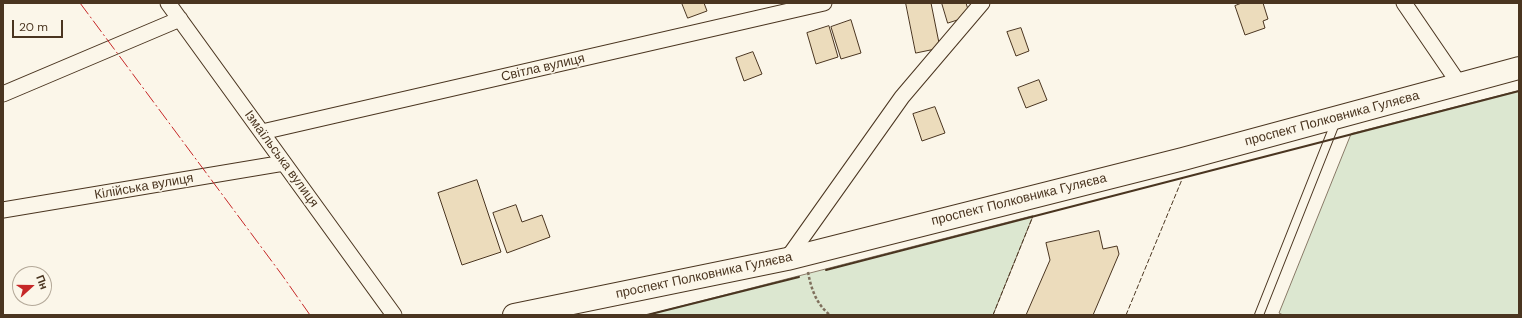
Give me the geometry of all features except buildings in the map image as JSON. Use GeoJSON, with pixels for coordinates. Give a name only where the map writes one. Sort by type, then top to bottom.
{"type":"FeatureCollection","features":[{"type":"Feature","properties":{"kind":"main road","name":"проспект Полковника Гуляєва"},"geometry":{"type":"LineString","coordinates":[[514,315],[796,256],[1183,159],[1519,68]]}},
{"type":"Feature","properties":{"kind":"street","name":"Ізмаїльська вулиця"},"geometry":{"type":"LineString","coordinates":[[168,3],[394,315]]}},
{"type":"Feature","properties":{"kind":"street","name":"Світла вулиця"},"geometry":{"type":"LineString","coordinates":[[262,132],[824,3]]}},
{"type":"Feature","properties":{"kind":"street"},"geometry":{"type":"LineString","coordinates":[[796,256],[902,97],[982,3]]}},
{"type":"Feature","properties":{"kind":"street"},"geometry":{"type":"LineString","coordinates":[[1404,3],[1460,85]]}},
{"type":"Feature","properties":{"kind":"street"},"geometry":{"type":"LineString","coordinates":[[3,94],[180,19]]}},
{"type":"Feature","properties":{"kind":"street","name":"Кілійська вулиця"},"geometry":{"type":"LineString","coordinates":[[3,210],[284,163]]}},
{"type":"Feature","properties":{"kind":"lane"},"geometry":{"type":"LineString","coordinates":[[1259,315],[1337,118]]}},
{"type":"Feature","properties":{"kind":"path"},"geometry":{"type":"LineString","coordinates":[[796,256],[811,289],[823,310],[830,315]]}},
{"type":"Feature","properties":{"kind":"green space"},"geometry":{"type":"Polygon","coordinates":[[[1519,91],[1519,315],[1283,315],[1279,313],[1351,134],[1519,91]]]}},
{"type":"Feature","properties":{"kind":"green space"},"geometry":{"type":"Polygon","coordinates":[[[1033,216],[993,315],[647,315],[1033,216]]]}},
{"type":"Feature","properties":{"kind":"fence"},"geometry":{"type":"LineString","coordinates":[[1126,315],[1183,177]]}},
{"type":"Feature","properties":{"kind":"fence"},"geometry":{"type":"LineString","coordinates":[[993,315],[1033,216]]}},
{"type":"Feature","properties":{"kind":"wall"},"geometry":{"type":"LineString","coordinates":[[826,270],[1519,91]]}},
{"type":"Feature","properties":{"kind":"wall"},"geometry":{"type":"LineString","coordinates":[[647,315],[799,277]]}},
{"type":"Feature","properties":{"kind":"power"},"geometry":{"type":"LineString","coordinates":[[80,3],[310,315]]}}]}
